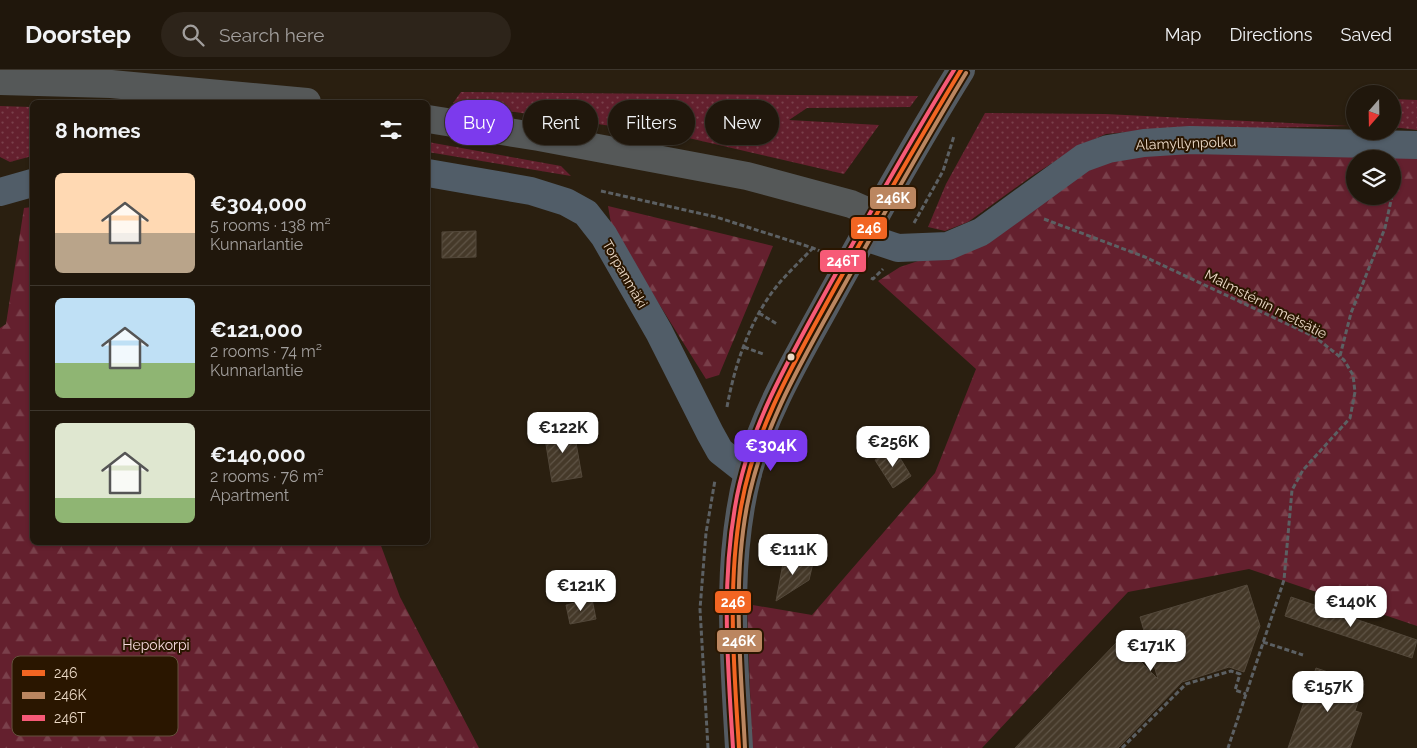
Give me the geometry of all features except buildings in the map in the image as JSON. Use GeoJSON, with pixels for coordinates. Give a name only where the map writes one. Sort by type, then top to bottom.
{"type":"FeatureCollection","features":[{"type":"Feature","properties":{"kind":"highway"},"geometry":{"type":"LineString","coordinates":[[0,81],[111,84],[285,100]]}},
{"type":"Feature","properties":{"kind":"highway"},"geometry":{"type":"LineString","coordinates":[[430,119],[539,137],[747,176],[851,204],[871,226]]}},
{"type":"Feature","properties":{"kind":"main road"},"geometry":{"type":"LineString","coordinates":[[739,748],[734,648],[734,551],[748,473],[769,414],[798,356],[871,226],[945,121],[961,70]]}},
{"type":"Feature","properties":{"kind":"street","name":"Alamyllynpolku"},"geometry":{"type":"LineString","coordinates":[[871,226],[898,248],[948,246],[981,232],[1083,158],[1108,148],[1190,140],[1417,145]]}},
{"type":"Feature","properties":{"kind":"street","name":"Torpanmäki"},"geometry":{"type":"LineString","coordinates":[[430,173],[531,191],[566,202],[586,213],[604,236],[659,332],[720,450],[748,473]]}},
{"type":"Feature","properties":{"kind":"street"},"geometry":{"type":"LineString","coordinates":[[0,192],[30,184]]}},
{"type":"Feature","properties":{"kind":"path"},"geometry":{"type":"LineString","coordinates":[[873,279],[891,262],[942,171],[945,121]]}},
{"type":"Feature","properties":{"kind":"path"},"geometry":{"type":"LineString","coordinates":[[597,190],[716,217],[813,248]]}},
{"type":"Feature","properties":{"kind":"path"},"geometry":{"type":"LineString","coordinates":[[1340,356],[1351,313],[1385,228],[1390,205]]}},
{"type":"Feature","properties":{"kind":"path","name":"Malmsténin metsätie"},"geometry":{"type":"LineString","coordinates":[[1015,208],[1145,257],[1315,337],[1340,356],[1353,375],[1355,392],[1350,418],[1303,470],[1292,490],[1284,580],[1228,748]]}},
{"type":"Feature","properties":{"kind":"path"},"geometry":{"type":"LineString","coordinates":[[759,313],[777,324]]}},
{"type":"Feature","properties":{"kind":"path"},"geometry":{"type":"LineString","coordinates":[[744,347],[763,354]]}},
{"type":"Feature","properties":{"kind":"path"},"geometry":{"type":"LineString","coordinates":[[1263,642],[1303,655]]}},
{"type":"Feature","properties":{"kind":"path"},"geometry":{"type":"LineString","coordinates":[[1122,748],[1186,684],[1231,671],[1240,674],[1235,690],[1246,694]]}},
{"type":"Feature","properties":{"kind":"green space"},"geometry":{"type":"Polygon","coordinates":[[[461,92],[918,96],[910,107],[807,108],[789,120],[879,125],[844,174],[719,145],[779,145],[779,100],[705,100],[705,142],[695,139],[695,100],[608,100],[608,126],[598,124],[598,100],[523,100],[523,113],[513,112],[513,100],[455,100],[461,92]]]}},
{"type":"Feature","properties":{"kind":"green space"},"geometry":{"type":"Polygon","coordinates":[[[1401,99],[1417,100],[1417,130],[1401,128],[1401,99]]]}},
{"type":"Feature","properties":{"kind":"green space"},"geometry":{"type":"Polygon","coordinates":[[[0,106],[30,107],[30,157],[10,162],[0,157],[0,106]]]}},
{"type":"Feature","properties":{"kind":"green space"},"geometry":{"type":"Polygon","coordinates":[[[985,113],[1105,114],[1346,126],[1138,131],[1106,134],[1079,146],[1032,176],[968,222],[945,231],[928,227],[946,184],[985,113]]]}},
{"type":"Feature","properties":{"kind":"green space"},"geometry":{"type":"Polygon","coordinates":[[[430,142],[561,166],[571,176],[430,152],[430,142]]]}},
{"type":"Feature","properties":{"kind":"green space"},"geometry":{"type":"Polygon","coordinates":[[[1142,153],[1346,154],[1346,205],[1401,205],[1401,154],[1417,154],[1417,626],[1249,569],[1128,592],[982,748],[752,748],[747,604],[812,615],[935,473],[976,369],[878,281],[900,267],[927,258],[1070,174],[1142,153]]]}},
{"type":"Feature","properties":{"kind":"green space"},"geometry":{"type":"Polygon","coordinates":[[[608,206],[773,246],[719,375],[706,379],[612,229],[608,206]]]}},
{"type":"Feature","properties":{"kind":"green space","name":"Hepokorpi"},"geometry":{"type":"Polygon","coordinates":[[[30,207],[30,545],[381,545],[400,597],[479,748],[0,748],[0,328],[6,324],[24,208],[30,207]]]}},
{"type":"Feature","properties":{"kind":"transit line","name":"246T"},"geometry":{"type":"LineString","coordinates":[[733,748],[727,628],[728,567],[735,507],[741,477],[750,449],[760,420],[800,339],[890,177],[954,70]]}},
{"type":"Feature","properties":{"kind":"transit line","name":"246"},"geometry":{"type":"LineString","coordinates":[[739,748],[733,627],[734,567],[741,507],[756,448],[780,392],[807,339],[882,204],[961,70]]}},
{"type":"Feature","properties":{"kind":"transit line","name":"246K"},"geometry":{"type":"LineString","coordinates":[[745,748],[739,627],[740,566],[747,506],[763,449],[773,421],[813,341],[966,73]]}}]}
